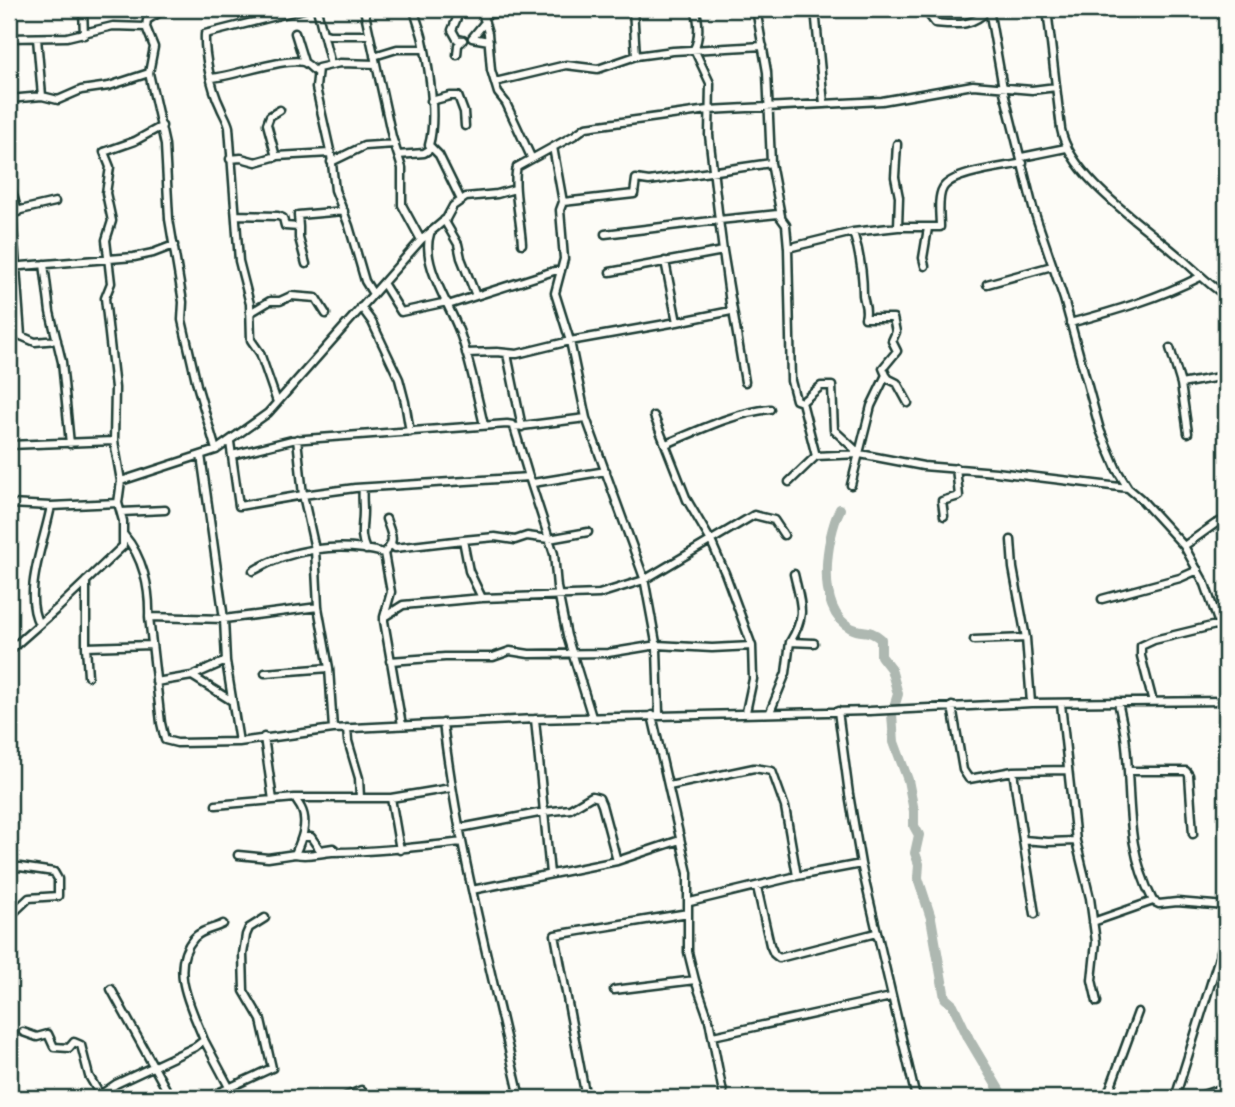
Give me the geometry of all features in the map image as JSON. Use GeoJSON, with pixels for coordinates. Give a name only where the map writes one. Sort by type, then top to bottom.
{"type":"FeatureCollection","features":[{"type":"Feature","properties":{"kind":"street"},"geometry":{"type":"LineString","coordinates":[[82,9],[84,35]]}},
{"type":"Feature","properties":{"kind":"street"},"geometry":{"type":"LineString","coordinates":[[165,9],[147,20],[146,27],[154,47],[149,73],[162,126],[173,245],[183,302],[181,320],[216,450]]}},
{"type":"Feature","properties":{"kind":"street"},"geometry":{"type":"LineString","coordinates":[[277,402],[260,353],[251,340],[250,304],[239,261],[229,127],[226,115],[219,105],[204,46],[205,34],[304,9]]}},
{"type":"Feature","properties":{"kind":"street"},"geometry":{"type":"LineString","coordinates":[[317,9],[331,65]]}},
{"type":"Feature","properties":{"kind":"street"},"geometry":{"type":"LineString","coordinates":[[364,9],[402,168],[402,205],[419,243],[430,259]]}},
{"type":"Feature","properties":{"kind":"street"},"geometry":{"type":"LineString","coordinates":[[414,9],[424,49],[431,101],[432,133],[429,145],[446,169],[461,200]]}},
{"type":"Feature","properties":{"kind":"street"},"geometry":{"type":"LineString","coordinates":[[633,9],[636,56]]}},
{"type":"Feature","properties":{"kind":"street"},"geometry":{"type":"LineString","coordinates":[[694,49],[698,42],[695,9]]}},
{"type":"Feature","properties":{"kind":"street"},"geometry":{"type":"LineString","coordinates":[[757,9],[763,46],[771,163],[781,216],[786,225],[791,381],[796,400],[802,402]]}},
{"type":"Feature","properties":{"kind":"street"},"geometry":{"type":"LineString","coordinates":[[815,9],[824,104]]}},
{"type":"Feature","properties":{"kind":"street"},"geometry":{"type":"LineString","coordinates":[[906,11],[926,10],[935,23],[967,25],[982,17],[989,9]]}},
{"type":"Feature","properties":{"kind":"street"},"geometry":{"type":"LineString","coordinates":[[989,9],[1003,88],[1035,215],[1070,323],[1100,430],[1128,488],[1184,546],[1198,570],[1226,644]]}},
{"type":"Feature","properties":{"kind":"street"},"geometry":{"type":"LineString","coordinates":[[1047,9],[1061,129],[1066,148],[1099,187],[1183,259],[1200,277],[1226,296]]}},
{"type":"Feature","properties":{"kind":"street"},"geometry":{"type":"LineString","coordinates":[[483,15],[523,10],[614,10]]}},
{"type":"Feature","properties":{"kind":"street"},"geometry":{"type":"LineString","coordinates":[[472,37],[483,15]]}},
{"type":"Feature","properties":{"kind":"street"},"geometry":{"type":"LineString","coordinates":[[483,15],[498,93],[506,103],[531,158]]}},
{"type":"Feature","properties":{"kind":"street"},"geometry":{"type":"LineString","coordinates":[[457,18],[452,30],[457,39],[472,37],[489,41]]}},
{"type":"Feature","properties":{"kind":"street"},"geometry":{"type":"LineString","coordinates":[[9,38],[84,35],[113,26],[146,27]]}},
{"type":"Feature","properties":{"kind":"street"},"geometry":{"type":"LineString","coordinates":[[295,33],[304,62],[316,72]]}},
{"type":"Feature","properties":{"kind":"street"},"geometry":{"type":"LineString","coordinates":[[323,33],[370,35]]}},
{"type":"Feature","properties":{"kind":"street"},"geometry":{"type":"LineString","coordinates":[[37,38],[42,96]]}},
{"type":"Feature","properties":{"kind":"street"},"geometry":{"type":"LineString","coordinates":[[457,55],[461,40]]}},
{"type":"Feature","properties":{"kind":"street"},"geometry":{"type":"LineString","coordinates":[[495,82],[566,65],[598,69],[636,56],[694,49],[763,46]]}},
{"type":"Feature","properties":{"kind":"street"},"geometry":{"type":"LineString","coordinates":[[374,56],[397,49],[424,49]]}},
{"type":"Feature","properties":{"kind":"street"},"geometry":{"type":"LineString","coordinates":[[466,353],[528,352],[570,341],[731,311],[713,173],[708,110],[710,83],[694,49]]}},
{"type":"Feature","properties":{"kind":"street"},"geometry":{"type":"LineString","coordinates":[[212,78],[235,75],[272,64],[304,62]]}},
{"type":"Feature","properties":{"kind":"street"},"geometry":{"type":"LineString","coordinates":[[373,294],[365,281],[335,190],[324,118],[318,106],[316,72],[318,68],[340,63],[376,64]]}},
{"type":"Feature","properties":{"kind":"street"},"geometry":{"type":"LineString","coordinates":[[9,99],[42,96],[58,100],[81,90],[109,86],[149,73]]}},
{"type":"Feature","properties":{"kind":"street"},"geometry":{"type":"LineString","coordinates":[[523,244],[515,189],[517,167],[586,127],[708,110],[919,96],[973,85],[1032,90],[1056,87]]}},
{"type":"Feature","properties":{"kind":"street"},"geometry":{"type":"LineString","coordinates":[[431,101],[458,96],[466,126]]}},
{"type":"Feature","properties":{"kind":"street"},"geometry":{"type":"LineString","coordinates":[[276,157],[267,124],[270,116],[280,110]]}},
{"type":"Feature","properties":{"kind":"street"},"geometry":{"type":"LineString","coordinates":[[9,651],[122,546],[124,535],[118,503],[121,481],[114,441],[115,388],[105,298],[111,283],[106,240],[112,221],[106,193],[110,167],[104,152],[135,141],[162,126]]}},
{"type":"Feature","properties":{"kind":"street"},"geometry":{"type":"LineString","coordinates":[[331,162],[364,146],[395,144]]}},
{"type":"Feature","properties":{"kind":"street"},"geometry":{"type":"LineString","coordinates":[[897,144],[895,177],[900,197],[898,227]]}},
{"type":"Feature","properties":{"kind":"street"},"geometry":{"type":"LineString","coordinates":[[553,147],[563,202],[560,210],[565,250],[555,293],[570,341],[586,418],[644,580],[657,645],[656,714],[688,873],[688,952],[713,1036],[722,1098]]}},
{"type":"Feature","properties":{"kind":"street"},"geometry":{"type":"LineString","coordinates":[[398,155],[424,153],[432,148]]}},
{"type":"Feature","properties":{"kind":"street"},"geometry":{"type":"LineString","coordinates":[[788,248],[853,232],[898,227],[940,227],[940,196],[944,186],[950,181],[1066,148]]}},
{"type":"Feature","properties":{"kind":"street"},"geometry":{"type":"LineString","coordinates":[[230,159],[241,158],[256,162],[276,157],[330,153]]}},
{"type":"Feature","properties":{"kind":"street"},"geometry":{"type":"LineString","coordinates":[[563,202],[634,194],[636,179],[649,181],[771,163]]}},
{"type":"Feature","properties":{"kind":"street"},"geometry":{"type":"LineString","coordinates":[[9,181],[13,212],[12,267],[21,336],[35,342],[57,340]]}},
{"type":"Feature","properties":{"kind":"street"},"geometry":{"type":"LineString","coordinates":[[121,481],[216,450],[230,442],[268,412],[419,243],[444,220],[453,206],[466,197],[515,189]]}},
{"type":"Feature","properties":{"kind":"street"},"geometry":{"type":"LineString","coordinates":[[13,212],[55,202]]}},
{"type":"Feature","properties":{"kind":"street"},"geometry":{"type":"LineString","coordinates":[[306,264],[299,238],[298,215],[344,211]]}},
{"type":"Feature","properties":{"kind":"street"},"geometry":{"type":"LineString","coordinates":[[605,234],[775,213],[781,216]]}},
{"type":"Feature","properties":{"kind":"street"},"geometry":{"type":"LineString","coordinates":[[236,215],[278,216],[283,218],[285,226],[299,227]]}},
{"type":"Feature","properties":{"kind":"street"},"geometry":{"type":"LineString","coordinates":[[444,220],[458,244],[476,296]]}},
{"type":"Feature","properties":{"kind":"street"},"geometry":{"type":"LineString","coordinates":[[925,266],[923,258],[928,228]]}},
{"type":"Feature","properties":{"kind":"street"},"geometry":{"type":"LineString","coordinates":[[430,232],[430,259],[435,278],[466,353],[484,425]]}},
{"type":"Feature","properties":{"kind":"street"},"geometry":{"type":"LineString","coordinates":[[853,232],[862,260],[863,298],[867,312],[865,318],[893,318],[896,332],[892,341],[897,351],[883,368],[897,383],[908,403]]}},
{"type":"Feature","properties":{"kind":"street"},"geometry":{"type":"LineString","coordinates":[[12,267],[153,253],[173,245]]}},
{"type":"Feature","properties":{"kind":"street"},"geometry":{"type":"LineString","coordinates":[[610,272],[723,251]]}},
{"type":"Feature","properties":{"kind":"street"},"geometry":{"type":"LineString","coordinates":[[723,251],[745,382]]}},
{"type":"Feature","properties":{"kind":"street"},"geometry":{"type":"LineString","coordinates":[[665,261],[677,321]]}},
{"type":"Feature","properties":{"kind":"street"},"geometry":{"type":"LineString","coordinates":[[44,264],[49,303],[62,362],[70,444]]}},
{"type":"Feature","properties":{"kind":"street"},"geometry":{"type":"LineString","coordinates":[[987,284],[1052,266]]}},
{"type":"Feature","properties":{"kind":"street"},"geometry":{"type":"LineString","coordinates":[[383,283],[401,312],[476,296],[561,271]]}},
{"type":"Feature","properties":{"kind":"street"},"geometry":{"type":"LineString","coordinates":[[1070,323],[1119,310],[1184,286],[1200,277]]}},
{"type":"Feature","properties":{"kind":"street"},"geometry":{"type":"LineString","coordinates":[[250,313],[270,301],[301,296],[316,298],[326,314]]}},
{"type":"Feature","properties":{"kind":"street"},"geometry":{"type":"LineString","coordinates":[[361,307],[372,322],[398,379],[410,432]]}},
{"type":"Feature","properties":{"kind":"street"},"geometry":{"type":"LineString","coordinates":[[1170,348],[1181,384],[1188,433]]}},
{"type":"Feature","properties":{"kind":"street"},"geometry":{"type":"LineString","coordinates":[[507,354],[529,477],[554,554],[559,595],[572,652],[592,717]]}},
{"type":"Feature","properties":{"kind":"street"},"geometry":{"type":"LineString","coordinates":[[851,485],[871,406],[886,374]]}},
{"type":"Feature","properties":{"kind":"street"},"geometry":{"type":"LineString","coordinates":[[1181,384],[1226,378]]}},
{"type":"Feature","properties":{"kind":"street"},"geometry":{"type":"LineString","coordinates":[[802,402],[821,386],[832,386],[834,430],[860,454]]}},
{"type":"Feature","properties":{"kind":"street"},"geometry":{"type":"LineString","coordinates":[[802,402],[816,456]]}},
{"type":"Feature","properties":{"kind":"street"},"geometry":{"type":"LineString","coordinates":[[666,444],[749,411],[770,409]]}},
{"type":"Feature","properties":{"kind":"street"},"geometry":{"type":"LineString","coordinates":[[654,416],[687,500],[711,541],[736,600],[751,646],[753,679],[746,712]]}},
{"type":"Feature","properties":{"kind":"street"},"geometry":{"type":"LineString","coordinates":[[232,455],[297,439],[484,425],[507,424],[518,427],[586,418]]}},
{"type":"Feature","properties":{"kind":"street"},"geometry":{"type":"LineString","coordinates":[[297,439],[303,495],[315,549],[318,607],[329,667],[333,729]]}},
{"type":"Feature","properties":{"kind":"street"},"geometry":{"type":"LineString","coordinates":[[9,445],[114,441]]}},
{"type":"Feature","properties":{"kind":"street"},"geometry":{"type":"LineString","coordinates":[[230,442],[239,506],[363,488],[529,477]]}},
{"type":"Feature","properties":{"kind":"street"},"geometry":{"type":"LineString","coordinates":[[789,482],[816,456],[860,454],[923,466],[1128,488]]}},
{"type":"Feature","properties":{"kind":"street"},"geometry":{"type":"LineString","coordinates":[[201,455],[224,619],[226,661],[239,742]]}},
{"type":"Feature","properties":{"kind":"street"},"geometry":{"type":"LineString","coordinates":[[944,516],[942,501],[959,496],[956,468]]}},
{"type":"Feature","properties":{"kind":"street"},"geometry":{"type":"LineString","coordinates":[[529,477],[533,483],[606,471]]}},
{"type":"Feature","properties":{"kind":"street"},"geometry":{"type":"LineString","coordinates":[[363,488],[360,528],[361,540],[366,550]]}},
{"type":"Feature","properties":{"kind":"street"},"geometry":{"type":"LineString","coordinates":[[9,504],[51,506],[118,503]]}},
{"type":"Feature","properties":{"kind":"street"},"geometry":{"type":"LineString","coordinates":[[39,624],[33,611],[33,586],[51,506]]}},
{"type":"Feature","properties":{"kind":"street"},"geometry":{"type":"LineString","coordinates":[[121,512],[165,510]]}},
{"type":"Feature","properties":{"kind":"street"},"geometry":{"type":"LineString","coordinates":[[384,617],[403,606],[482,598],[599,594],[644,580],[754,515],[774,520],[784,535]]}},
{"type":"Feature","properties":{"kind":"street"},"geometry":{"type":"LineString","coordinates":[[386,519],[395,548],[495,537],[515,540],[527,536],[549,539],[588,532]]}},
{"type":"Feature","properties":{"kind":"street"},"geometry":{"type":"LineString","coordinates":[[1184,546],[1226,519]]}},
{"type":"Feature","properties":{"kind":"street"},"geometry":{"type":"LineString","coordinates":[[124,535],[137,550],[142,562],[165,740],[177,743],[239,742],[347,728],[656,714],[838,711],[1031,703],[1226,701]]}},
{"type":"Feature","properties":{"kind":"street"},"geometry":{"type":"LineString","coordinates":[[463,540],[469,571],[482,598]]}},
{"type":"Feature","properties":{"kind":"street"},"geometry":{"type":"LineString","coordinates":[[1011,540],[1013,568],[1026,638],[1031,703]]}},
{"type":"Feature","properties":{"kind":"street"},"geometry":{"type":"LineString","coordinates":[[384,553],[392,544]]}},
{"type":"Feature","properties":{"kind":"street"},"geometry":{"type":"LineString","coordinates":[[253,571],[275,558],[315,549],[384,553]]}},
{"type":"Feature","properties":{"kind":"street"},"geometry":{"type":"LineString","coordinates":[[384,553],[391,592],[384,617],[402,725]]}},
{"type":"Feature","properties":{"kind":"street"},"geometry":{"type":"LineString","coordinates":[[1102,599],[1180,578],[1198,570]]}},
{"type":"Feature","properties":{"kind":"street"},"geometry":{"type":"LineString","coordinates":[[771,712],[786,673],[790,642],[801,624],[802,613],[794,574]]}},
{"type":"Feature","properties":{"kind":"street"},"geometry":{"type":"LineString","coordinates":[[86,581],[88,676]]}},
{"type":"Feature","properties":{"kind":"street"},"geometry":{"type":"LineString","coordinates":[[149,617],[224,619],[318,607]]}},
{"type":"Feature","properties":{"kind":"street"},"geometry":{"type":"LineString","coordinates":[[1153,702],[1141,646],[1154,640],[1220,624]]}},
{"type":"Feature","properties":{"kind":"street"},"geometry":{"type":"LineString","coordinates":[[974,640],[1026,638]]}},
{"type":"Feature","properties":{"kind":"street"},"geometry":{"type":"LineString","coordinates":[[9,639],[18,643]]}},
{"type":"Feature","properties":{"kind":"street"},"geometry":{"type":"LineString","coordinates":[[790,642],[814,643]]}},
{"type":"Feature","properties":{"kind":"street"},"geometry":{"type":"LineString","coordinates":[[86,647],[152,645]]}},
{"type":"Feature","properties":{"kind":"street"},"geometry":{"type":"LineString","coordinates":[[390,661],[493,657],[510,651],[529,654],[608,653],[657,645],[712,648],[751,646]]}},
{"type":"Feature","properties":{"kind":"street"},"geometry":{"type":"LineString","coordinates":[[156,682],[192,676],[226,661]]}},
{"type":"Feature","properties":{"kind":"street"},"geometry":{"type":"LineString","coordinates":[[265,673],[329,667]]}},
{"type":"Feature","properties":{"kind":"street"},"geometry":{"type":"LineString","coordinates":[[192,676],[232,701]]}},
{"type":"Feature","properties":{"kind":"street"},"geometry":{"type":"LineString","coordinates":[[1118,702],[1126,743],[1132,838],[1138,867],[1153,901],[1159,904],[1177,902],[1226,906]]}},
{"type":"Feature","properties":{"kind":"street"},"geometry":{"type":"LineString","coordinates":[[1061,704],[1076,841],[1093,922],[1096,954],[1092,980],[1097,1003]]}},
{"type":"Feature","properties":{"kind":"street"},"geometry":{"type":"LineString","coordinates":[[952,706],[965,775],[969,779],[1013,771],[1068,770]]}},
{"type":"Feature","properties":{"kind":"street"},"geometry":{"type":"LineString","coordinates":[[838,711],[861,864],[916,1098]]}},
{"type":"Feature","properties":{"kind":"street"},"geometry":{"type":"LineString","coordinates":[[535,719],[550,874]]}},
{"type":"Feature","properties":{"kind":"street"},"geometry":{"type":"LineString","coordinates":[[443,723],[450,788],[520,1098]]}},
{"type":"Feature","properties":{"kind":"street"},"geometry":{"type":"LineString","coordinates":[[347,728],[359,778],[360,798]]}},
{"type":"Feature","properties":{"kind":"street"},"geometry":{"type":"LineString","coordinates":[[264,737],[273,800]]}},
{"type":"Feature","properties":{"kind":"street"},"geometry":{"type":"LineString","coordinates":[[669,786],[754,768],[772,771],[785,807],[797,876]]}},
{"type":"Feature","properties":{"kind":"street"},"geometry":{"type":"LineString","coordinates":[[1013,771],[1035,914]]}},
{"type":"Feature","properties":{"kind":"street"},"geometry":{"type":"LineString","coordinates":[[1128,771],[1186,771],[1189,775],[1193,834]]}},
{"type":"Feature","properties":{"kind":"street"},"geometry":{"type":"LineString","coordinates":[[216,805],[295,798],[391,798],[450,788]]}},
{"type":"Feature","properties":{"kind":"street"},"geometry":{"type":"LineString","coordinates":[[460,828],[570,809],[592,796],[599,798],[617,861]]}},
{"type":"Feature","properties":{"kind":"street"},"geometry":{"type":"LineString","coordinates":[[295,798],[302,809],[303,836],[295,854]]}},
{"type":"Feature","properties":{"kind":"street"},"geometry":{"type":"LineString","coordinates":[[391,798],[400,850]]}},
{"type":"Feature","properties":{"kind":"street"},"geometry":{"type":"LineString","coordinates":[[303,836],[311,837],[320,850],[333,848],[338,852]]}},
{"type":"Feature","properties":{"kind":"street"},"geometry":{"type":"LineString","coordinates":[[472,890],[617,861],[680,840]]}},
{"type":"Feature","properties":{"kind":"street"},"geometry":{"type":"LineString","coordinates":[[1023,840],[1076,841]]}},
{"type":"Feature","properties":{"kind":"street"},"geometry":{"type":"LineString","coordinates":[[238,855],[268,858],[295,854],[305,856],[400,850],[462,842]]}},
{"type":"Feature","properties":{"kind":"street"},"geometry":{"type":"LineString","coordinates":[[690,902],[797,876],[861,864]]}},
{"type":"Feature","properties":{"kind":"street"},"geometry":{"type":"LineString","coordinates":[[9,868],[54,872],[58,879],[58,896],[29,898],[9,917]]}},
{"type":"Feature","properties":{"kind":"street"},"geometry":{"type":"LineString","coordinates":[[757,887],[770,945],[779,958],[876,933]]}},
{"type":"Feature","properties":{"kind":"street"},"geometry":{"type":"LineString","coordinates":[[1093,922],[1153,901]]}},
{"type":"Feature","properties":{"kind":"street"},"geometry":{"type":"LineString","coordinates":[[586,1098],[555,935],[688,913]]}},
{"type":"Feature","properties":{"kind":"street"},"geometry":{"type":"LineString","coordinates":[[207,1098],[271,1069],[272,1066],[261,1020],[244,991],[243,954],[246,935],[249,928],[265,918]]}},
{"type":"Feature","properties":{"kind":"street"},"geometry":{"type":"LineString","coordinates":[[223,924],[215,929],[207,929],[194,938],[182,959],[183,982],[204,1040],[229,1087]]}},
{"type":"Feature","properties":{"kind":"street"},"geometry":{"type":"LineString","coordinates":[[1226,935],[1175,1098],[1194,1098],[1226,1087]]}},
{"type":"Feature","properties":{"kind":"street"},"geometry":{"type":"LineString","coordinates":[[614,990],[695,980]]}},
{"type":"Feature","properties":{"kind":"street"},"geometry":{"type":"LineString","coordinates":[[111,989],[171,1098]]}},
{"type":"Feature","properties":{"kind":"street"},"geometry":{"type":"LineString","coordinates":[[713,1036],[891,997]]}},
{"type":"Feature","properties":{"kind":"street"},"geometry":{"type":"LineString","coordinates":[[1114,1098],[1109,1091],[1138,1012]]}},
{"type":"Feature","properties":{"kind":"street"},"geometry":{"type":"LineString","coordinates":[[23,1032],[37,1037],[48,1034],[54,1047],[69,1048],[75,1042],[81,1045],[98,1097],[116,1084],[195,1047],[204,1040]]}},
{"type":"Feature","properties":{"kind":"street"},"geometry":{"type":"LineString","coordinates":[[342,1098],[361,1090],[368,1098]]}},
{"type":"Feature","properties":{"kind":"waterway"},"geometry":{"type":"LineString","coordinates":[[840,509],[828,554],[828,590],[832,606],[840,619],[851,628],[873,633],[881,639],[881,656],[891,669],[898,694],[895,704]]}},
{"type":"Feature","properties":{"kind":"waterway"},"geometry":{"type":"LineString","coordinates":[[892,714],[894,742],[908,780],[914,826],[919,835],[915,853],[919,864],[918,878],[931,918],[945,998],[953,1005],[969,1039],[1004,1098]]}}]}
